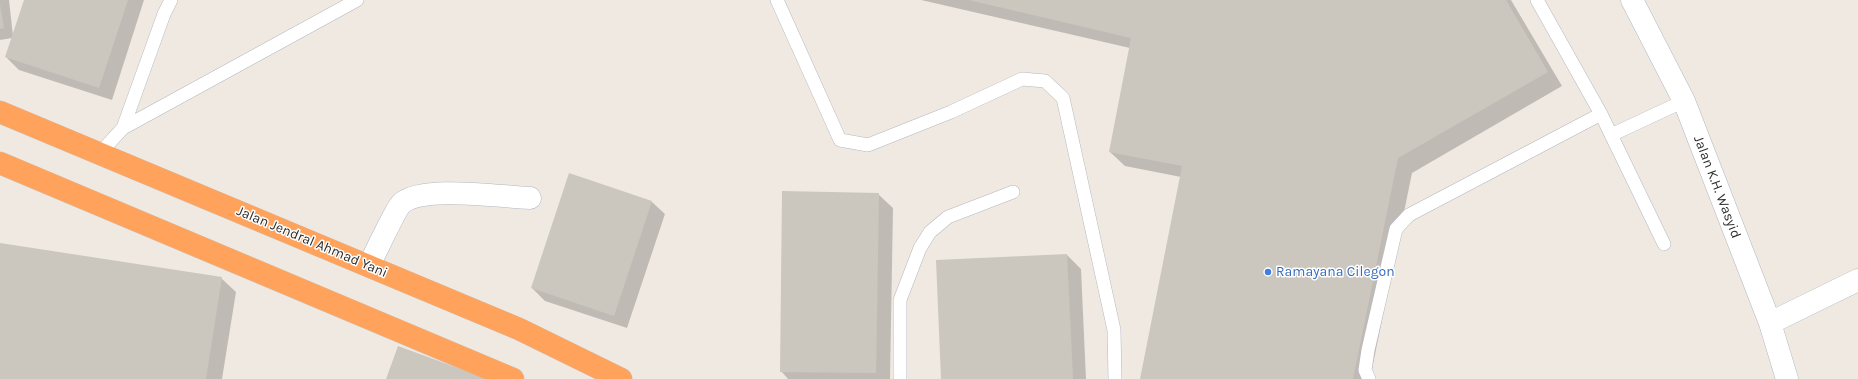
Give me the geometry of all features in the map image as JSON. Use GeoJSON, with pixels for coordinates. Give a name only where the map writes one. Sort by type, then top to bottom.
{"type":"FeatureCollection","features":[{"type":"Feature","properties":{"kind":"highway","name":"Jalan Jendral Ahmad Yani"},"geometry":{"type":"LineString","coordinates":[[0,112],[519,329],[621,379]]}},
{"type":"Feature","properties":{"kind":"highway"},"geometry":{"type":"LineString","coordinates":[[0,163],[513,379]]}},
{"type":"Feature","properties":{"kind":"street","name":"Jalan K.H. Wasyid"},"geometry":{"type":"LineString","coordinates":[[1632,0],[1684,101],[1770,323],[1787,379]]}},
{"type":"Feature","properties":{"kind":"street"},"geometry":{"type":"LineString","coordinates":[[369,265],[402,203],[415,196],[439,193],[530,198]]}},
{"type":"Feature","properties":{"kind":"street"},"geometry":{"type":"LineString","coordinates":[[1770,323],[1858,280]]}},
{"type":"Feature","properties":{"kind":"lane"},"geometry":{"type":"LineString","coordinates":[[123,128],[164,14],[171,0]]}},
{"type":"Feature","properties":{"kind":"lane"},"geometry":{"type":"LineString","coordinates":[[99,154],[123,128],[357,0]]}},
{"type":"Feature","properties":{"kind":"lane"},"geometry":{"type":"LineString","coordinates":[[777,0],[840,140],[868,145],[951,112],[1022,79],[1045,81],[1062,98],[1114,330],[1114,379]]}},
{"type":"Feature","properties":{"kind":"lane"},"geometry":{"type":"LineString","coordinates":[[1537,0],[1601,114],[1664,244]]}},
{"type":"Feature","properties":{"kind":"lane"},"geometry":{"type":"LineString","coordinates":[[1611,135],[1684,101]]}},
{"type":"Feature","properties":{"kind":"lane"},"geometry":{"type":"LineString","coordinates":[[1369,379],[1365,370],[1368,350],[1396,229],[1409,215],[1601,114]]}},
{"type":"Feature","properties":{"kind":"lane"},"geometry":{"type":"LineString","coordinates":[[900,379],[900,300],[920,248],[930,232],[948,217],[1013,192]]}},
{"type":"Feature","properties":{"kind":"building"},"geometry":{"type":"Polygon","coordinates":[[[24,0],[128,0],[99,88],[5,57],[24,0]]]}},
{"type":"Feature","properties":{"kind":"building","name":"Ramayana Cilegon"},"geometry":{"type":"Polygon","coordinates":[[[969,0],[1506,0],[1548,72],[1398,158],[1353,379],[1140,379],[1182,166],[1109,152],[1131,38],[969,0]]]}},
{"type":"Feature","properties":{"kind":"building"},"geometry":{"type":"Polygon","coordinates":[[[0,5],[4,28],[0,29],[0,5]]]}},
{"type":"Feature","properties":{"kind":"building"},"geometry":{"type":"Polygon","coordinates":[[[569,173],[652,201],[614,316],[531,288],[569,173]]]}},
{"type":"Feature","properties":{"kind":"building"},"geometry":{"type":"Polygon","coordinates":[[[782,191],[879,193],[876,373],[780,372],[782,191]]]}},
{"type":"Feature","properties":{"kind":"building"},"geometry":{"type":"Polygon","coordinates":[[[0,243],[222,277],[206,379],[0,379],[0,243]]]}},
{"type":"Feature","properties":{"kind":"building"},"geometry":{"type":"Polygon","coordinates":[[[1067,254],[1073,379],[941,379],[936,260],[1067,254]]]}},
{"type":"Feature","properties":{"kind":"building"},"geometry":{"type":"Polygon","coordinates":[[[398,346],[488,379],[386,379],[398,346]]]}},
{"type":"Feature","properties":{"kind":"place","name":"Ramayana Cilegon"},"geometry":{"type":"Point","coordinates":[1268,272]}}]}
